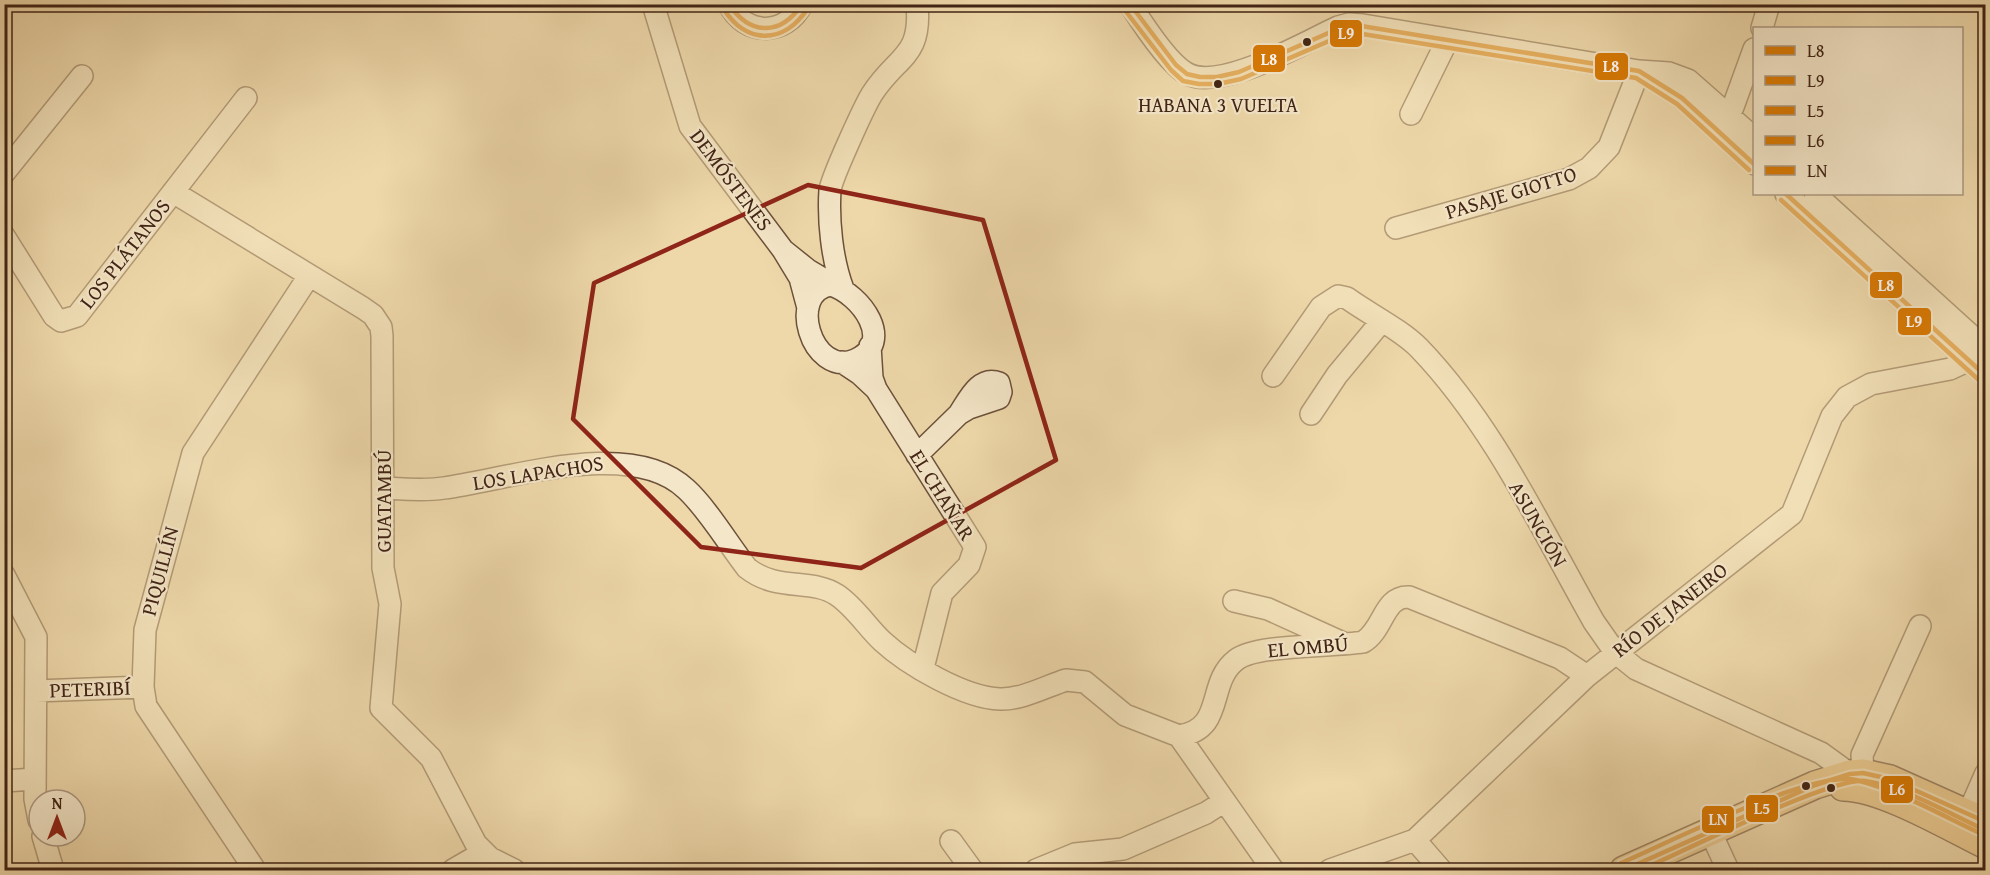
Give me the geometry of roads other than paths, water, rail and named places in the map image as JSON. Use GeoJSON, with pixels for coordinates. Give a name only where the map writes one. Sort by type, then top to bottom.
{"type":"FeatureCollection","features":[{"type":"Feature","properties":{"kind":"main road"},"geometry":{"type":"LineString","coordinates":[[1624,870],[1836,776],[1857,773]]}},
{"type":"Feature","properties":{"kind":"main road","name":"ASUNCIÓN"},"geometry":{"type":"LineString","coordinates":[[1857,773],[1890,779],[1977,818]]}},
{"type":"Feature","properties":{"kind":"main road"},"geometry":{"type":"LineString","coordinates":[[1786,799],[1828,789],[1853,787],[1893,801],[1986,845]]}},
{"type":"Feature","properties":{"kind":"street","name":"DEMÓSTENES"},"geometry":{"type":"LineString","coordinates":[[653,4],[690,126],[783,250],[800,278],[814,344],[830,358],[842,362]]}},
{"type":"Feature","properties":{"kind":"street"},"geometry":{"type":"LineString","coordinates":[[729,4],[742,22],[765,29],[789,21],[802,4]]}},
{"type":"Feature","properties":{"kind":"street"},"geometry":{"type":"LineString","coordinates":[[808,308],[811,296],[822,286],[839,288],[833,247],[832,184],[868,101],[916,39],[917,4]]}},
{"type":"Feature","properties":{"kind":"street"},"geometry":{"type":"LineString","coordinates":[[1130,4],[1176,65],[1187,74],[1200,77],[1216,77],[1239,72],[1349,24],[1639,71],[1669,73],[1688,80],[1753,161]]}},
{"type":"Feature","properties":{"kind":"street"},"geometry":{"type":"LineString","coordinates":[[1762,27],[1769,4]]}},
{"type":"Feature","properties":{"kind":"street"},"geometry":{"type":"LineString","coordinates":[[1411,114],[1447,41]]}},
{"type":"Feature","properties":{"kind":"street"},"geometry":{"type":"LineString","coordinates":[[1721,120],[1753,53]]}},
{"type":"Feature","properties":{"kind":"street","name":"PASAJE GIOTTO"},"geometry":{"type":"LineString","coordinates":[[1396,228],[1569,178],[1589,168],[1609,147],[1639,71]]}},
{"type":"Feature","properties":{"kind":"street"},"geometry":{"type":"LineString","coordinates":[[4,173],[82,76]]}},
{"type":"Feature","properties":{"kind":"street","name":"LOS PLÁTANOS"},"geometry":{"type":"LineString","coordinates":[[4,236],[54,316],[61,321],[69,321],[82,312],[246,98]]}},
{"type":"Feature","properties":{"kind":"street"},"geometry":{"type":"LineString","coordinates":[[1721,120],[1753,137]]}},
{"type":"Feature","properties":{"kind":"street","name":"GUATAMBÚ"},"geometry":{"type":"LineString","coordinates":[[173,192],[373,315],[381,327],[385,488],[383,568],[390,604],[381,708],[430,758],[469,833],[484,852],[514,870]]}},
{"type":"Feature","properties":{"kind":"street"},"geometry":{"type":"LineString","coordinates":[[1787,195],[1966,361],[1986,376]]}},
{"type":"Feature","properties":{"kind":"street"},"geometry":{"type":"LineString","coordinates":[[1816,195],[1984,348]]}},
{"type":"Feature","properties":{"kind":"street"},"geometry":{"type":"LineString","coordinates":[[808,270],[823,268],[829,262],[833,247]]}},
{"type":"Feature","properties":{"kind":"street","name":"DEMÓSTENES"},"geometry":{"type":"LineString","coordinates":[[783,250],[808,270],[859,301],[873,333],[870,346]]}},
{"type":"Feature","properties":{"kind":"street","name":"PIQUILLÍN"},"geometry":{"type":"LineString","coordinates":[[255,870],[146,706],[143,687],[145,630],[193,453],[309,276]]}},
{"type":"Feature","properties":{"kind":"street","name":"ASUNCIÓN"},"geometry":{"type":"LineString","coordinates":[[1273,376],[1321,307],[1330,299],[1338,296],[1347,298],[1418,347],[1477,417],[1594,622],[1615,652],[1636,669],[1821,753],[1857,773]]}},
{"type":"Feature","properties":{"kind":"street"},"geometry":{"type":"LineString","coordinates":[[1311,414],[1337,375],[1381,322]]}},
{"type":"Feature","properties":{"kind":"street"},"geometry":{"type":"LineString","coordinates":[[842,362],[859,357],[870,346]]}},
{"type":"Feature","properties":{"kind":"street","name":"EL CHAÑAR"},"geometry":{"type":"LineString","coordinates":[[870,346],[871,372],[876,389]]}},
{"type":"Feature","properties":{"kind":"street","name":"RÍO DE JANEIRO"},"geometry":{"type":"LineString","coordinates":[[1330,870],[1415,840],[1587,676],[1792,514],[1832,416],[1846,397],[1871,384],[1950,369],[1984,348]]}},
{"type":"Feature","properties":{"kind":"street","name":"EL CHAÑAR"},"geometry":{"type":"LineString","coordinates":[[842,362],[876,389],[975,547],[969,565],[942,593],[923,668]]}},
{"type":"Feature","properties":{"kind":"street"},"geometry":{"type":"LineString","coordinates":[[917,455],[959,414]]}},
{"type":"Feature","properties":{"kind":"street","name":"LOS LAPACHOS"},"geometry":{"type":"LineString","coordinates":[[385,488],[436,489],[595,462],[638,465],[659,471],[686,489],[747,568],[757,576],[767,581],[826,590],[837,595],[882,641],[923,668],[966,690],[1002,700],[1066,680],[1077,680],[1085,682],[1125,715],[1179,736]]}},
{"type":"Feature","properties":{"kind":"street"},"geometry":{"type":"LineString","coordinates":[[4,575],[36,637],[35,788]]}},
{"type":"Feature","properties":{"kind":"street","name":"EL OMBÚ"},"geometry":{"type":"LineString","coordinates":[[1179,736],[1193,734],[1202,728],[1208,720],[1227,669],[1244,655],[1256,652],[1346,645],[1370,637],[1393,600],[1398,596],[1409,597],[1560,658],[1587,676]]}},
{"type":"Feature","properties":{"kind":"street"},"geometry":{"type":"LineString","coordinates":[[1234,601],[1268,609],[1346,645]]}},
{"type":"Feature","properties":{"kind":"street"},"geometry":{"type":"LineString","coordinates":[[1857,773],[1862,755],[1920,626]]}},
{"type":"Feature","properties":{"kind":"street","name":"PETERIBÍ"},"geometry":{"type":"LineString","coordinates":[[36,691],[143,687]]}},
{"type":"Feature","properties":{"kind":"street"},"geometry":{"type":"LineString","coordinates":[[1179,736],[1223,802],[1273,870]]}},
{"type":"Feature","properties":{"kind":"street"},"geometry":{"type":"LineString","coordinates":[[1977,818],[1986,773]]}},
{"type":"Feature","properties":{"kind":"street"},"geometry":{"type":"LineString","coordinates":[[4,781],[35,779]]}},
{"type":"Feature","properties":{"kind":"street"},"geometry":{"type":"LineString","coordinates":[[1036,870],[1075,854],[1123,849],[1206,813],[1223,802]]}},
{"type":"Feature","properties":{"kind":"street"},"geometry":{"type":"LineString","coordinates":[[1711,833],[1728,870]]}},
{"type":"Feature","properties":{"kind":"street"},"geometry":{"type":"LineString","coordinates":[[1415,840],[1441,870]]}},
{"type":"Feature","properties":{"kind":"street"},"geometry":{"type":"LineString","coordinates":[[951,841],[972,870]]}},
{"type":"Feature","properties":{"kind":"street"},"geometry":{"type":"LineString","coordinates":[[47,848],[53,870]]}},
{"type":"Feature","properties":{"kind":"street"},"geometry":{"type":"LineString","coordinates":[[453,870],[484,852]]}},
{"type":"Feature","properties":{"kind":"place","name":"HABANA 3 VUELTA"},"geometry":{"type":"Point","coordinates":[1218,84]}}]}
